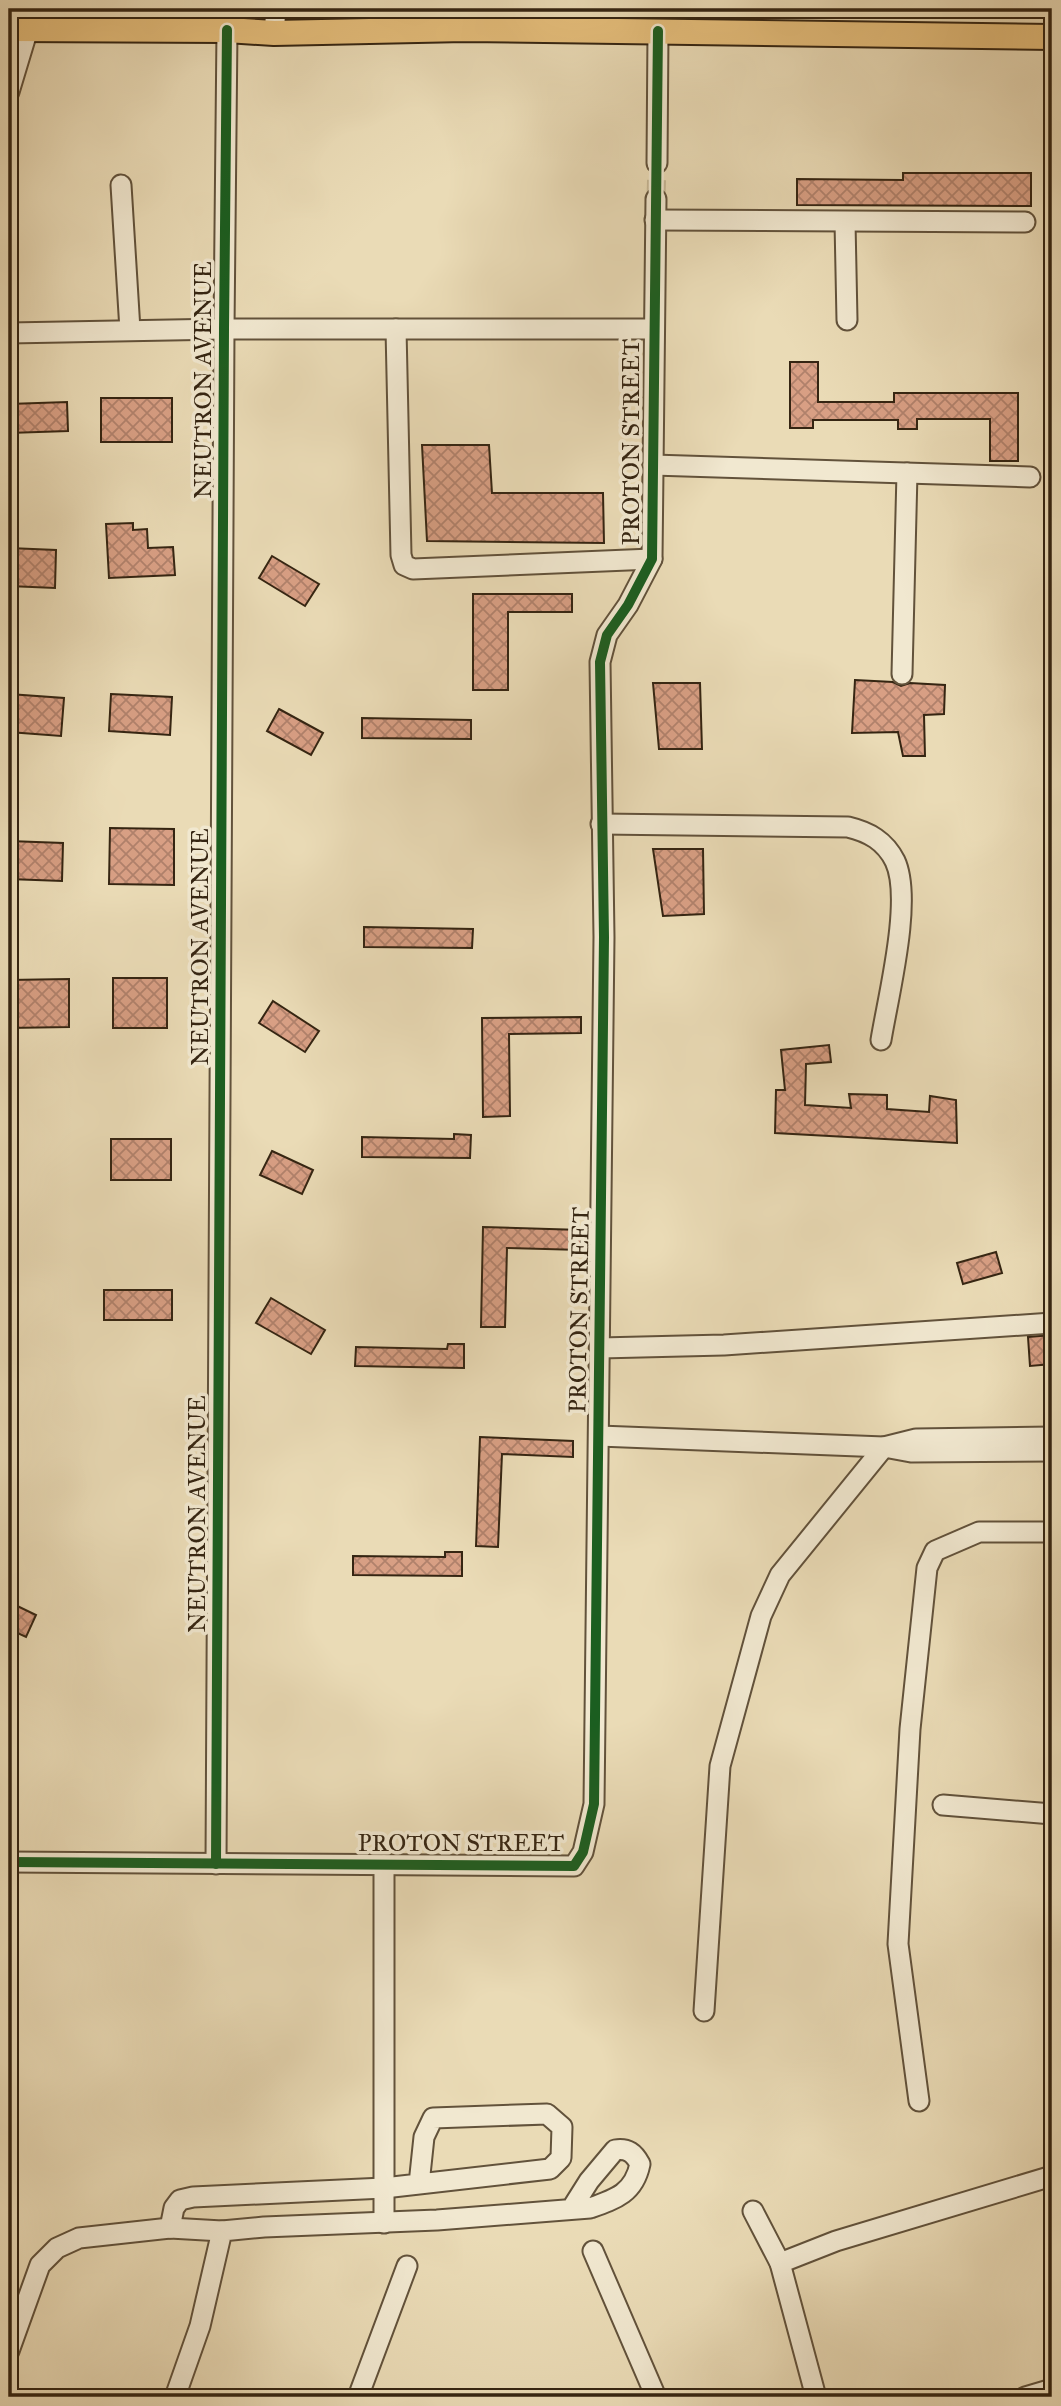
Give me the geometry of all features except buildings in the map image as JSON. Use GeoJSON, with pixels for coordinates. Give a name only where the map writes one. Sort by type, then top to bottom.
{"type":"FeatureCollection","features":[{"type":"Feature","properties":{"kind":"main road"},"geometry":{"type":"LineString","coordinates":[[22,22],[227,30],[275,21],[465,29],[1052,37]]}},
{"type":"Feature","properties":{"kind":"street"},"geometry":{"type":"LineString","coordinates":[[9,92],[22,22]]}},
{"type":"Feature","properties":{"kind":"street","name":"NEUTRON AVENUE"},"geometry":{"type":"LineString","coordinates":[[216,1864],[223,329],[227,30]]}},
{"type":"Feature","properties":{"kind":"street"},"geometry":{"type":"LineString","coordinates":[[657,163],[658,31]]}},
{"type":"Feature","properties":{"kind":"street"},"geometry":{"type":"LineString","coordinates":[[121,185],[130,330]]}},
{"type":"Feature","properties":{"kind":"street","name":"PROTON STREET"},"geometry":{"type":"LineString","coordinates":[[9,1862],[574,1866],[583,1852],[594,1804],[604,937],[600,662],[607,635],[628,605],[652,559],[656,199]]}},
{"type":"Feature","properties":{"kind":"street"},"geometry":{"type":"LineString","coordinates":[[655,220],[1025,222]]}},
{"type":"Feature","properties":{"kind":"street"},"geometry":{"type":"LineString","coordinates":[[845,222],[847,320]]}},
{"type":"Feature","properties":{"kind":"street"},"geometry":{"type":"LineString","coordinates":[[9,333],[223,329],[653,329]]}},
{"type":"Feature","properties":{"kind":"street"},"geometry":{"type":"LineString","coordinates":[[396,329],[401,555],[404,565],[413,569],[652,559]]}},
{"type":"Feature","properties":{"kind":"street"},"geometry":{"type":"LineString","coordinates":[[653,465],[1030,477]]}},
{"type":"Feature","properties":{"kind":"street"},"geometry":{"type":"LineString","coordinates":[[902,674],[907,473]]}},
{"type":"Feature","properties":{"kind":"street"},"geometry":{"type":"LineString","coordinates":[[601,824],[848,827],[865,831],[877,838],[895,862],[900,888],[900,922],[881,1040]]}},
{"type":"Feature","properties":{"kind":"street"},"geometry":{"type":"LineString","coordinates":[[600,1348],[737,1345],[1052,1322]]}},
{"type":"Feature","properties":{"kind":"street"},"geometry":{"type":"LineString","coordinates":[[599,1436],[884,1447],[911,1452],[965,1446],[1050,1444]]}},
{"type":"Feature","properties":{"kind":"street"},"geometry":{"type":"LineString","coordinates":[[705,2011],[720,1766],[761,1616],[780,1576],[884,1447]]}},
{"type":"Feature","properties":{"kind":"street"},"geometry":{"type":"LineString","coordinates":[[919,2101],[898,1944],[910,1729],[928,1567],[934,1551],[979,1532],[1052,1532]]}},
{"type":"Feature","properties":{"kind":"street"},"geometry":{"type":"LineString","coordinates":[[943,1805],[1052,1814]]}},
{"type":"Feature","properties":{"kind":"street"},"geometry":{"type":"LineString","coordinates":[[384,1865],[384,2222]]}},
{"type":"Feature","properties":{"kind":"street"},"geometry":{"type":"LineString","coordinates":[[170,2228],[174,2208],[180,2200],[193,2197],[384,2188],[419,2184],[550,2169],[562,2158],[562,2127],[547,2114],[433,2118],[424,2137],[419,2184]]}},
{"type":"Feature","properties":{"kind":"street"},"geometry":{"type":"LineString","coordinates":[[780,2263],[836,2241],[1052,2176]]}},
{"type":"Feature","properties":{"kind":"street"},"geometry":{"type":"LineString","coordinates":[[9,2351],[40,2265],[57,2248],[79,2238],[170,2228],[222,2231],[531,2214],[572,2208]]}},
{"type":"Feature","properties":{"kind":"street"},"geometry":{"type":"LineString","coordinates":[[753,2211],[780,2263],[816,2397]]}},
{"type":"Feature","properties":{"kind":"street"},"geometry":{"type":"LineString","coordinates":[[175,2397],[200,2326],[222,2231]]}},
{"type":"Feature","properties":{"kind":"street"},"geometry":{"type":"LineString","coordinates":[[593,2251],[656,2397]]}},
{"type":"Feature","properties":{"kind":"street"},"geometry":{"type":"LineString","coordinates":[[358,2397],[407,2266]]}},
{"type":"Feature","properties":{"kind":"street"},"geometry":{"type":"LineString","coordinates":[[1026,2397],[1052,2389]]}},
{"type":"Feature","properties":{"kind":"tunnel"},"geometry":{"type":"LineString","coordinates":[[656,199],[657,163]]}},
{"type":"Feature","properties":{"kind":"cycle path"},"geometry":{"type":"LineString","coordinates":[[216,1864],[227,30]]}},
{"type":"Feature","properties":{"kind":"cycle path"},"geometry":{"type":"LineString","coordinates":[[9,1862],[574,1866],[583,1852],[594,1804],[604,937],[600,662],[607,635],[628,605],[652,559],[658,31]]}}]}
